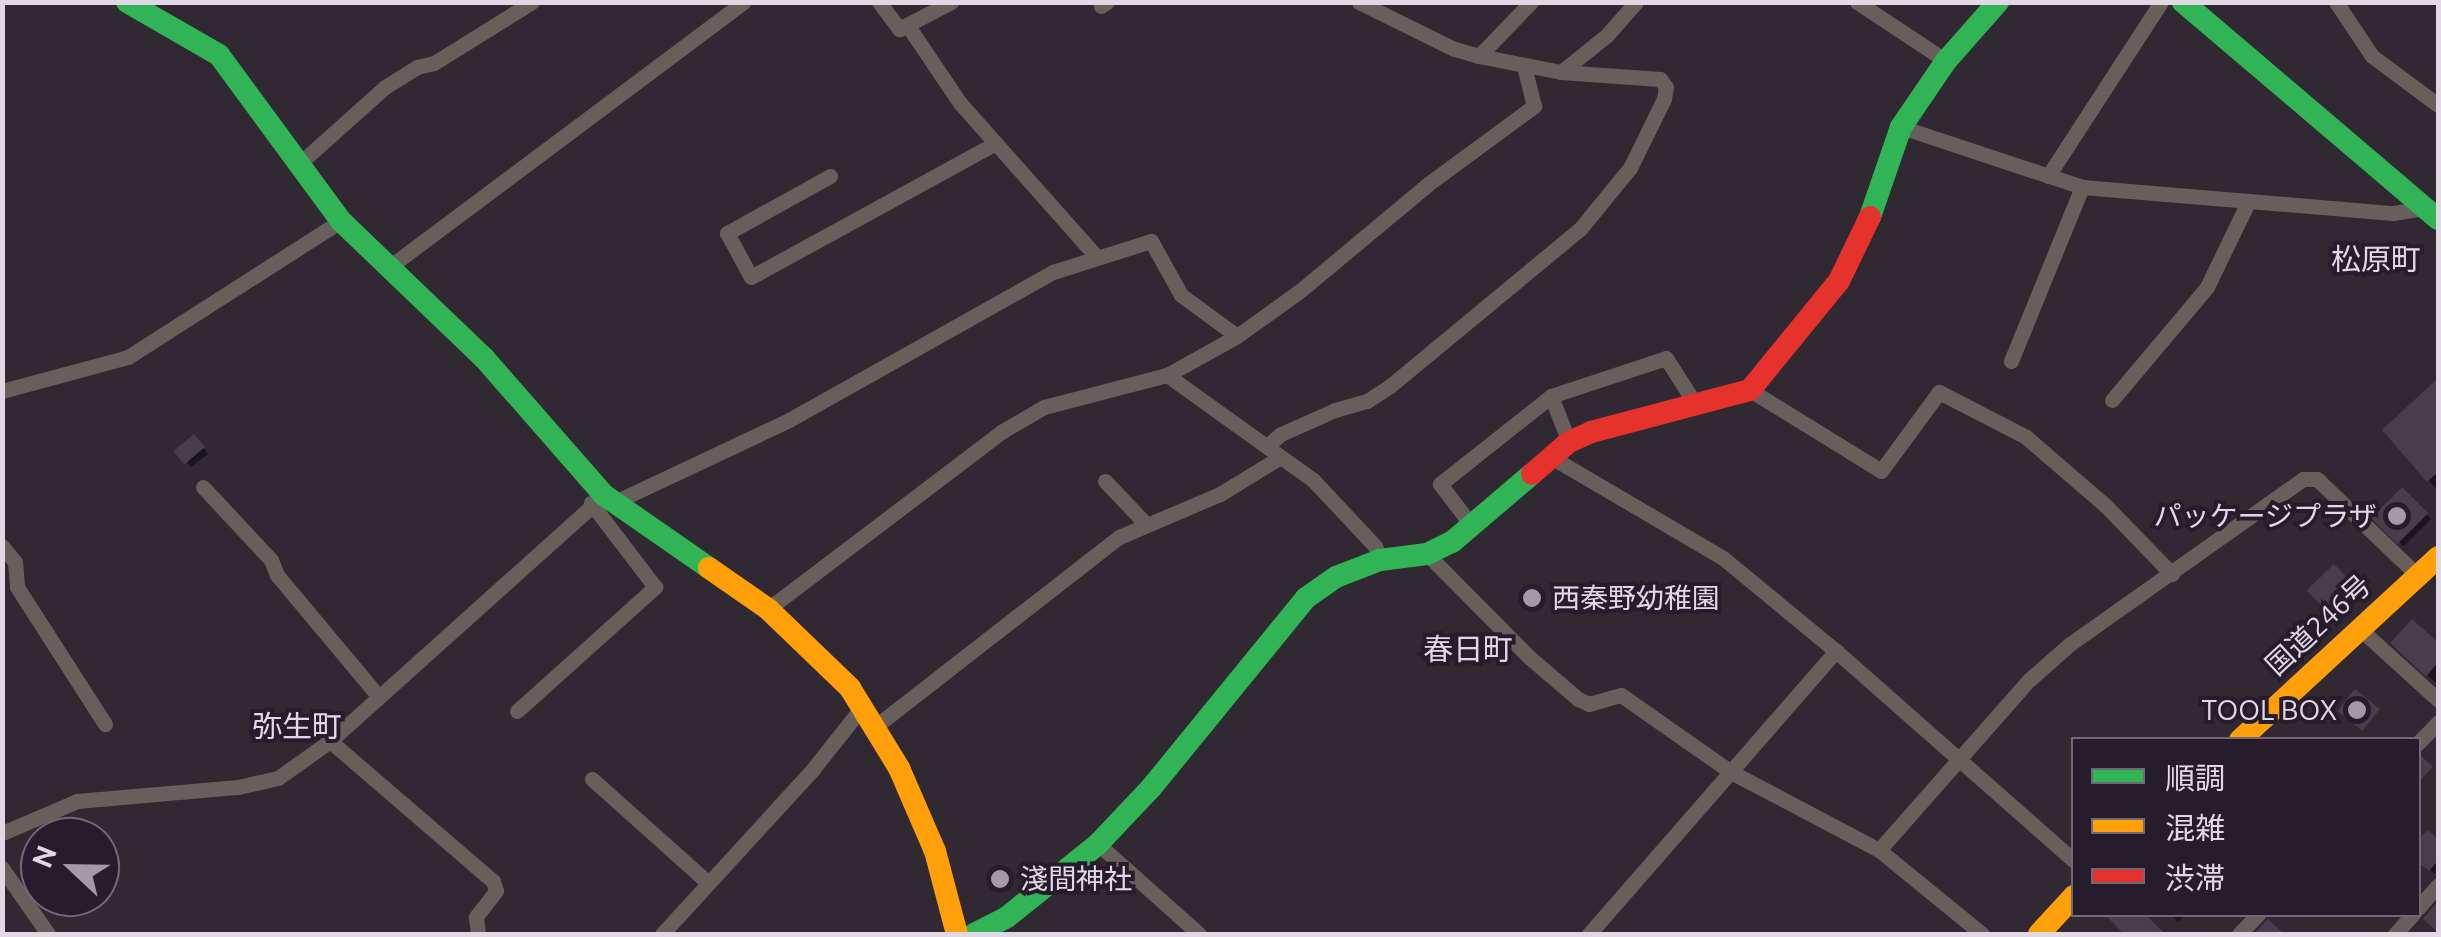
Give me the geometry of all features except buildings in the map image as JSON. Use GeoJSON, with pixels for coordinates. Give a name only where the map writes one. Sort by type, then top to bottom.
{"type":"FeatureCollection","features":[{"type":"Feature","properties":{"kind":"main road"},"geometry":{"type":"LineString","coordinates":[[127,2],[218,55],[341,222],[484,358],[604,500],[768,609],[863,706],[935,850],[957,934]]}},
{"type":"Feature","properties":{"kind":"main road"},"geometry":{"type":"LineString","coordinates":[[974,934],[1007,916],[1098,844],[1150,788],[1306,598],[1336,577],[1380,560],[1427,554],[1472,526],[1560,450],[1625,420],[1750,390],[1839,282],[1861,243],[1902,126],[1946,61],[1998,2]]}},
{"type":"Feature","properties":{"kind":"main road"},"geometry":{"type":"LineString","coordinates":[[2183,2],[2431,213]]}},
{"type":"Feature","properties":{"kind":"main road","name":"国道246号"},"geometry":{"type":"LineString","coordinates":[[2243,737],[2438,556]]}},
{"type":"Feature","properties":{"kind":"main road"},"geometry":{"type":"LineString","coordinates":[[2038,934],[2071,899]]}},
{"type":"Feature","properties":{"kind":"street"},"geometry":{"type":"LineString","coordinates":[[300,163],[385,86],[417,68],[434,64],[532,2]]}},
{"type":"Feature","properties":{"kind":"street"},"geometry":{"type":"LineString","coordinates":[[388,268],[744,2]]}},
{"type":"Feature","properties":{"kind":"street"},"geometry":{"type":"LineString","coordinates":[[879,2],[898,28],[952,2]]}},
{"type":"Feature","properties":{"kind":"street"},"geometry":{"type":"LineString","coordinates":[[876,726],[1119,538],[1145,523],[1201,503],[1273,452],[1281,434],[1334,410],[1367,401],[1390,386],[1599,211],[1630,168],[1666,87],[1660,78],[1650,76],[1561,72],[1478,56],[1454,49],[1359,2]]}},
{"type":"Feature","properties":{"kind":"street"},"geometry":{"type":"LineString","coordinates":[[1478,56],[1531,2]]}},
{"type":"Feature","properties":{"kind":"street"},"geometry":{"type":"LineString","coordinates":[[1561,72],[1608,35],[1636,2]]}},
{"type":"Feature","properties":{"kind":"street"},"geometry":{"type":"LineString","coordinates":[[1857,2],[1946,61]]}},
{"type":"Feature","properties":{"kind":"street"},"geometry":{"type":"LineString","coordinates":[[2048,176],[2161,2]]}},
{"type":"Feature","properties":{"kind":"street"},"geometry":{"type":"LineString","coordinates":[[2336,2],[2372,56],[2438,105]]}},
{"type":"Feature","properties":{"kind":"street"},"geometry":{"type":"LineString","coordinates":[[908,26],[960,102],[1096,256]]}},
{"type":"Feature","properties":{"kind":"street"},"geometry":{"type":"LineString","coordinates":[[768,609],[1001,432],[1044,407],[1167,375],[1237,336],[1534,106],[1524,66]]}},
{"type":"Feature","properties":{"kind":"street"},"geometry":{"type":"LineString","coordinates":[[1902,126],[2082,187],[2431,213]]}},
{"type":"Feature","properties":{"kind":"street"},"geometry":{"type":"LineString","coordinates":[[830,176],[727,233],[751,277],[996,143]]}},
{"type":"Feature","properties":{"kind":"street"},"geometry":{"type":"LineString","coordinates":[[2010,361],[2082,187]]}},
{"type":"Feature","properties":{"kind":"street"},"geometry":{"type":"LineString","coordinates":[[2112,400],[2206,286],[2248,202]]}},
{"type":"Feature","properties":{"kind":"street"},"geometry":{"type":"LineString","coordinates":[[2,391],[128,357],[341,222]]}},
{"type":"Feature","properties":{"kind":"street"},"geometry":{"type":"LineString","coordinates":[[2,833],[78,801],[238,787],[278,778],[330,742],[604,500],[789,420],[1016,290],[1096,256],[1151,241],[1181,295],[1237,336]]}},
{"type":"Feature","properties":{"kind":"street"},"geometry":{"type":"LineString","coordinates":[[1472,526],[1440,484],[1551,396],[1666,358],[1694,402]]}},
{"type":"Feature","properties":{"kind":"street"},"geometry":{"type":"LineString","coordinates":[[2107,374],[2123,384]]}},
{"type":"Feature","properties":{"kind":"street"},"geometry":{"type":"LineString","coordinates":[[1167,375],[1313,480],[1375,546],[1380,560]]}},
{"type":"Feature","properties":{"kind":"street"},"geometry":{"type":"LineString","coordinates":[[1750,390],[1881,471],[1938,392],[2026,437],[2106,506],[2172,574]]}},
{"type":"Feature","properties":{"kind":"street"},"geometry":{"type":"LineString","coordinates":[[1551,396],[1560,450],[1723,558],[1836,651],[2071,859]]}},
{"type":"Feature","properties":{"kind":"street"},"geometry":{"type":"LineString","coordinates":[[1879,850],[2029,680],[2061,652],[2303,478],[2318,480],[2417,575]]}},
{"type":"Feature","properties":{"kind":"street"},"geometry":{"type":"LineString","coordinates":[[1104,481],[1145,523]]}},
{"type":"Feature","properties":{"kind":"street"},"geometry":{"type":"LineString","coordinates":[[203,487],[270,560],[277,575],[378,697]]}},
{"type":"Feature","properties":{"kind":"street"},"geometry":{"type":"LineString","coordinates":[[517,711],[655,587],[604,500]]}},
{"type":"Feature","properties":{"kind":"street"},"geometry":{"type":"LineString","coordinates":[[2,546],[15,562],[16,587],[105,724]]}},
{"type":"Feature","properties":{"kind":"street"},"geometry":{"type":"LineString","coordinates":[[1427,554],[1506,635],[1578,699],[1589,704],[1621,695],[1731,772],[1879,850],[1982,934]]}},
{"type":"Feature","properties":{"kind":"street"},"geometry":{"type":"LineString","coordinates":[[2359,628],[2438,700]]}},
{"type":"Feature","properties":{"kind":"street"},"geometry":{"type":"LineString","coordinates":[[1589,934],[1836,651]]}},
{"type":"Feature","properties":{"kind":"street"},"geometry":{"type":"LineString","coordinates":[[662,934],[813,769],[863,706]]}},
{"type":"Feature","properties":{"kind":"street"},"geometry":{"type":"LineString","coordinates":[[330,742],[493,881],[496,891],[476,917],[478,934]]}},
{"type":"Feature","properties":{"kind":"street"},"geometry":{"type":"LineString","coordinates":[[592,779],[707,882]]}},
{"type":"Feature","properties":{"kind":"street"},"geometry":{"type":"LineString","coordinates":[[1098,844],[1199,934]]}},
{"type":"Feature","properties":{"kind":"street"},"geometry":{"type":"LineString","coordinates":[[2,868],[48,934]]}},
{"type":"Feature","properties":{"kind":"street"},"geometry":{"type":"LineString","coordinates":[[2421,905],[2438,886]]}},
{"type":"Feature","properties":{"kind":"traffic: fast"},"geometry":{"type":"LineString","coordinates":[[127,2],[219,55],[341,221],[484,358],[604,495],[709,568]]}},
{"type":"Feature","properties":{"kind":"traffic: fast"},"geometry":{"type":"LineString","coordinates":[[1870,217],[1901,127],[1946,61],[1998,2]]}},
{"type":"Feature","properties":{"kind":"traffic: fast"},"geometry":{"type":"LineString","coordinates":[[2183,2],[2438,219]]}},
{"type":"Feature","properties":{"kind":"traffic: fast"},"geometry":{"type":"LineString","coordinates":[[974,934],[1007,917],[1098,844],[1151,788],[1306,598],[1336,577],[1380,560],[1427,554],[1452,542],[1532,474]]}},
{"type":"Feature","properties":{"kind":"traffic: slow"},"geometry":{"type":"LineString","coordinates":[[2243,737],[2438,557]]}},
{"type":"Feature","properties":{"kind":"traffic: slow"},"geometry":{"type":"LineString","coordinates":[[709,568],[768,609],[850,688],[899,768],[935,851],[957,934]]}},
{"type":"Feature","properties":{"kind":"traffic: slow"},"geometry":{"type":"LineString","coordinates":[[2039,934],[2071,899]]}},
{"type":"Feature","properties":{"kind":"traffic: jam"},"geometry":{"type":"LineString","coordinates":[[1532,474],[1569,442],[1591,432],[1750,390],[1839,281],[1870,217]]}},
{"type":"Feature","properties":{"kind":"place","name":"パッケージプラザ"},"geometry":{"type":"Point","coordinates":[2397,516]}},
{"type":"Feature","properties":{"kind":"place","name":"西秦野幼稚園"},"geometry":{"type":"Point","coordinates":[1532,598]}},
{"type":"Feature","properties":{"kind":"place","name":"TOOL BOX"},"geometry":{"type":"Point","coordinates":[2357,710]}},
{"type":"Feature","properties":{"kind":"place","name":"淺間神社"},"geometry":{"type":"Point","coordinates":[1000,879]}},
{"type":"Feature","properties":{"kind":"district","name":"松原町"},"geometry":{"type":"Point","coordinates":[2376,259]}},
{"type":"Feature","properties":{"kind":"district","name":"春日町"},"geometry":{"type":"Point","coordinates":[1468,649]}},
{"type":"Feature","properties":{"kind":"district","name":"弥生町"},"geometry":{"type":"Point","coordinates":[297,726]}}]}
